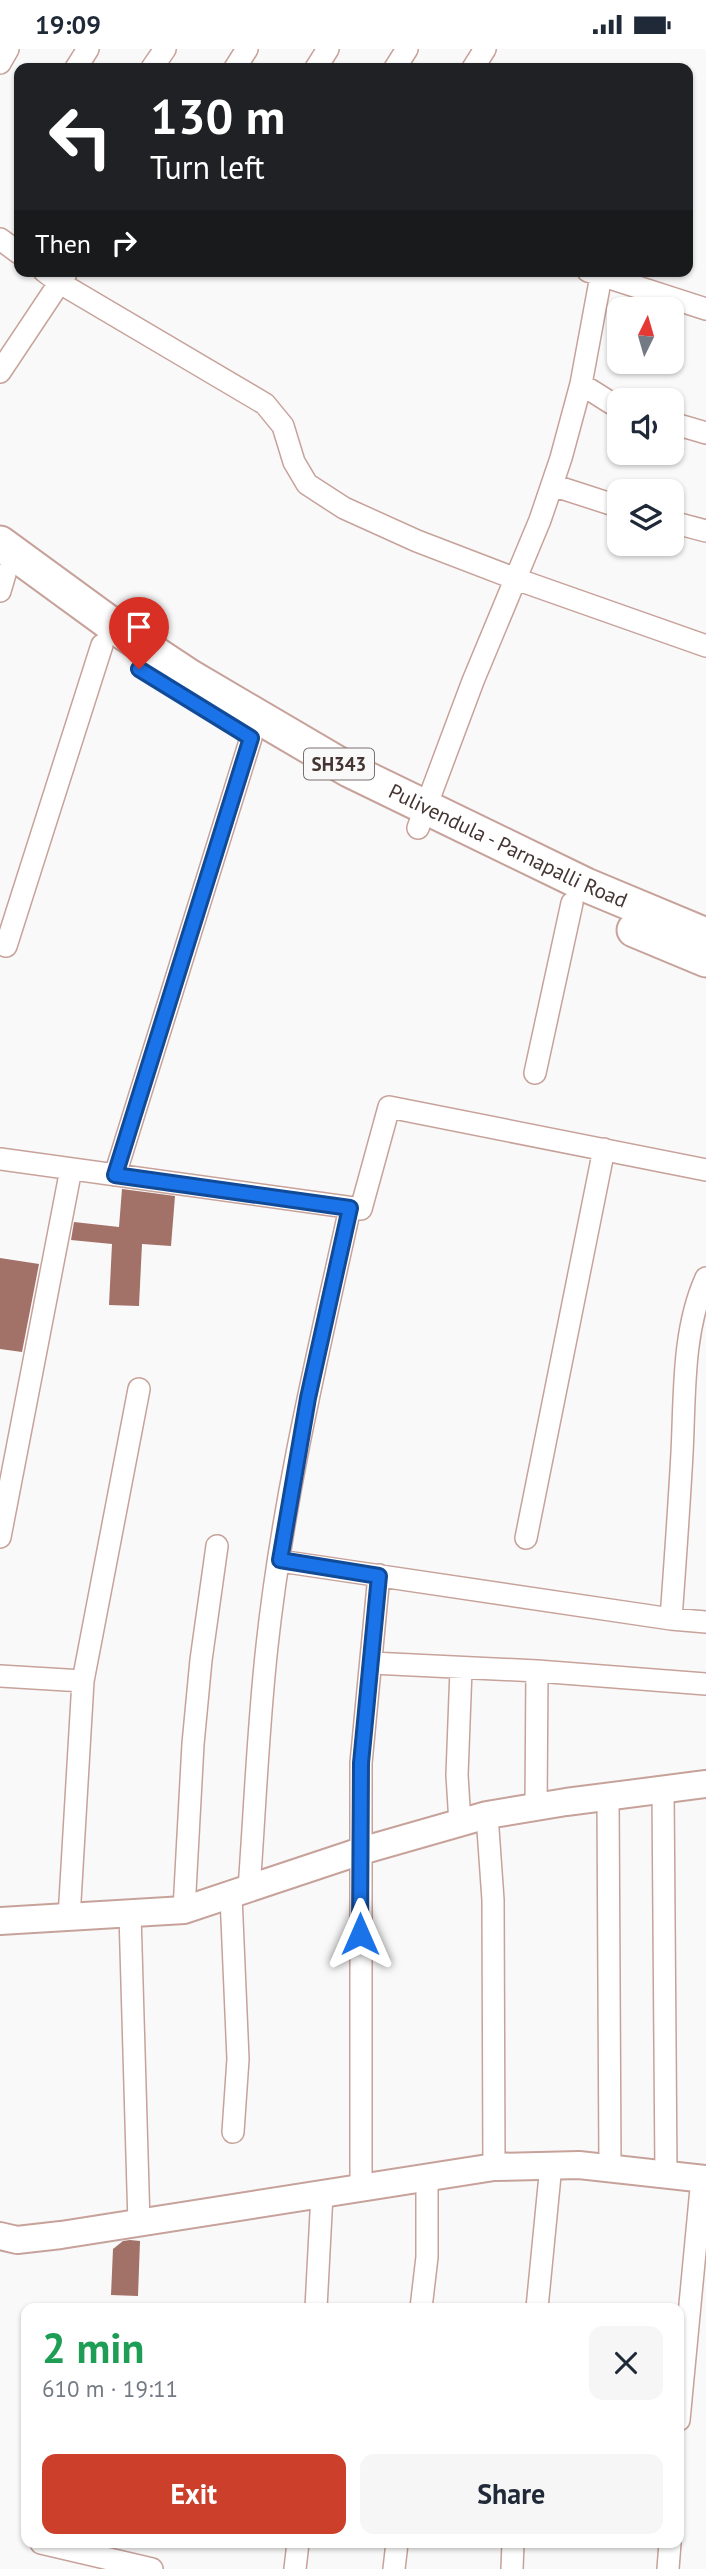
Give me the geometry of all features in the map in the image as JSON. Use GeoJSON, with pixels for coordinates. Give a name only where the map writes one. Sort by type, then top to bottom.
{"type":"FeatureCollection","features":[{"type":"Feature","properties":{"kind":"main road","name":"Pulivendula - Parnapalli Road"},"geometry":{"type":"LineString","coordinates":[[1,570],[102,645],[176,694],[336,788],[422,818],[706,935]]}},
{"type":"Feature","properties":{"kind":"main road","name":"Pulivendula - Parnapalli Road"},"geometry":{"type":"LineString","coordinates":[[1,570],[115,627],[189,676],[349,770],[422,818],[572,903],[706,960]]}},
{"type":"Feature","properties":{"kind":"street"},"geometry":{"type":"LineString","coordinates":[[0,63],[8,49]]}},
{"type":"Feature","properties":{"kind":"street"},"geometry":{"type":"LineString","coordinates":[[0,372],[56,277]]}},
{"type":"Feature","properties":{"kind":"street"},"geometry":{"type":"LineString","coordinates":[[60,277],[265,404],[283,426],[294,462],[307,484],[344,508],[417,541],[516,579],[706,646]]}},
{"type":"Feature","properties":{"kind":"street"},"geometry":{"type":"LineString","coordinates":[[422,818],[473,681],[552,485],[581,384],[594,277]]}},
{"type":"Feature","properties":{"kind":"street"},"geometry":{"type":"LineString","coordinates":[[604,277],[706,309]]}},
{"type":"Feature","properties":{"kind":"street"},"geometry":{"type":"LineString","coordinates":[[581,384],[607,400]]}},
{"type":"Feature","properties":{"kind":"street"},"geometry":{"type":"LineString","coordinates":[[684,426],[706,433]]}},
{"type":"Feature","properties":{"kind":"street"},"geometry":{"type":"LineString","coordinates":[[552,485],[607,503]]}},
{"type":"Feature","properties":{"kind":"street"},"geometry":{"type":"LineString","coordinates":[[684,525],[706,531]]}},
{"type":"Feature","properties":{"kind":"street"},"geometry":{"type":"LineString","coordinates":[[6,946],[102,645]]}},
{"type":"Feature","properties":{"kind":"street"},"geometry":{"type":"LineString","coordinates":[[115,1175],[251,738]]}},
{"type":"Feature","properties":{"kind":"street"},"geometry":{"type":"LineString","coordinates":[[535,1073],[572,903]]}},
{"type":"Feature","properties":{"kind":"street"},"geometry":{"type":"LineString","coordinates":[[0,1159],[361,1209],[389,1107],[706,1170]]}},
{"type":"Feature","properties":{"kind":"street"},"geometry":{"type":"LineString","coordinates":[[526,1538],[604,1149]]}},
{"type":"Feature","properties":{"kind":"street"},"geometry":{"type":"LineString","coordinates":[[0,1537],[71,1169]]}},
{"type":"Feature","properties":{"kind":"street"},"geometry":{"type":"LineString","coordinates":[[233,2131],[238,2059],[240,1893],[267,1646],[308,1398],[350,1208]]}},
{"type":"Feature","properties":{"kind":"street"},"geometry":{"type":"LineString","coordinates":[[671,1619],[686,1370],[691,1328],[699,1293],[706,1278]]}},
{"type":"Feature","properties":{"kind":"street"},"geometry":{"type":"LineString","coordinates":[[69,1918],[83,1681],[139,1389]]}},
{"type":"Feature","properties":{"kind":"street"},"geometry":{"type":"LineString","coordinates":[[184,1910],[194,1732],[217,1546]]}},
{"type":"Feature","properties":{"kind":"street"},"geometry":{"type":"LineString","coordinates":[[280,1560],[706,1622]]}},
{"type":"Feature","properties":{"kind":"street"},"geometry":{"type":"LineString","coordinates":[[361,2188],[361,1763],[379,1576]]}},
{"type":"Feature","properties":{"kind":"street"},"geometry":{"type":"LineString","coordinates":[[372,1663],[537,1671],[706,1685]]}},
{"type":"Feature","properties":{"kind":"street"},"geometry":{"type":"LineString","coordinates":[[460,1823],[457,1775],[461,1669]]}},
{"type":"Feature","properties":{"kind":"street"},"geometry":{"type":"LineString","coordinates":[[536,1807],[537,1671]]}},
{"type":"Feature","properties":{"kind":"street"},"geometry":{"type":"LineString","coordinates":[[0,1676],[83,1681]]}},
{"type":"Feature","properties":{"kind":"street"},"geometry":{"type":"LineString","coordinates":[[0,1921],[184,1910],[360,1851],[486,1815],[706,1784]]}},
{"type":"Feature","properties":{"kind":"street"},"geometry":{"type":"LineString","coordinates":[[663,1790],[666,2174]]}},
{"type":"Feature","properties":{"kind":"street"},"geometry":{"type":"LineString","coordinates":[[608,1797],[610,2168]]}},
{"type":"Feature","properties":{"kind":"street"},"geometry":{"type":"LineString","coordinates":[[486,1815],[493,1900],[494,2167]]}},
{"type":"Feature","properties":{"kind":"street"},"geometry":{"type":"LineString","coordinates":[[130,1914],[139,2224]]}},
{"type":"Feature","properties":{"kind":"street"},"geometry":{"type":"LineString","coordinates":[[537,2303],[551,2165]]}},
{"type":"Feature","properties":{"kind":"street"},"geometry":{"type":"LineString","coordinates":[[0,2236],[17,2240],[139,2224],[494,2167],[579,2165],[704,2179],[684,2372]]}},
{"type":"Feature","properties":{"kind":"street"},"geometry":{"type":"LineString","coordinates":[[422,2303],[427,2257],[427,2178]]}},
{"type":"Feature","properties":{"kind":"street"},"geometry":{"type":"LineString","coordinates":[[316,2303],[322,2194]]}},
{"type":"Feature","properties":{"kind":"street"},"geometry":{"type":"LineString","coordinates":[[62,2548],[152,2569]]}},
{"type":"Feature","properties":{"kind":"street"},"geometry":{"type":"LineString","coordinates":[[295,2569],[297,2548]]}},
{"type":"Feature","properties":{"kind":"street"},"geometry":{"type":"LineString","coordinates":[[394,2569],[396,2548]]}},
{"type":"Feature","properties":{"kind":"street"},"geometry":{"type":"LineString","coordinates":[[512,2569],[513,2548]]}},
{"type":"Feature","properties":{"kind":"street"},"geometry":{"type":"LineString","coordinates":[[668,2569],[670,2548]]}},
{"type":"Feature","properties":{"kind":"building"},"geometry":{"type":"Polygon","coordinates":[[[122,1189],[175,1196],[171,1246],[142,1244],[139,1306],[109,1305],[112,1244],[71,1240],[74,1222],[119,1227],[122,1189]]]}},
{"type":"Feature","properties":{"kind":"building"},"geometry":{"type":"Polygon","coordinates":[[[0,1258],[39,1264],[22,1352],[0,1349],[0,1258]]]}},
{"type":"Feature","properties":{"kind":"building"},"geometry":{"type":"Polygon","coordinates":[[[123,2241],[140,2241],[138,2296],[111,2295],[113,2249],[123,2241]]]}},
{"type":"Feature","properties":{"kind":"route"},"geometry":{"type":"LineString","coordinates":[[139,669],[251,738],[115,1175],[350,1208],[308,1398],[280,1560],[379,1576],[361,1763],[360,1934]]}}]}
